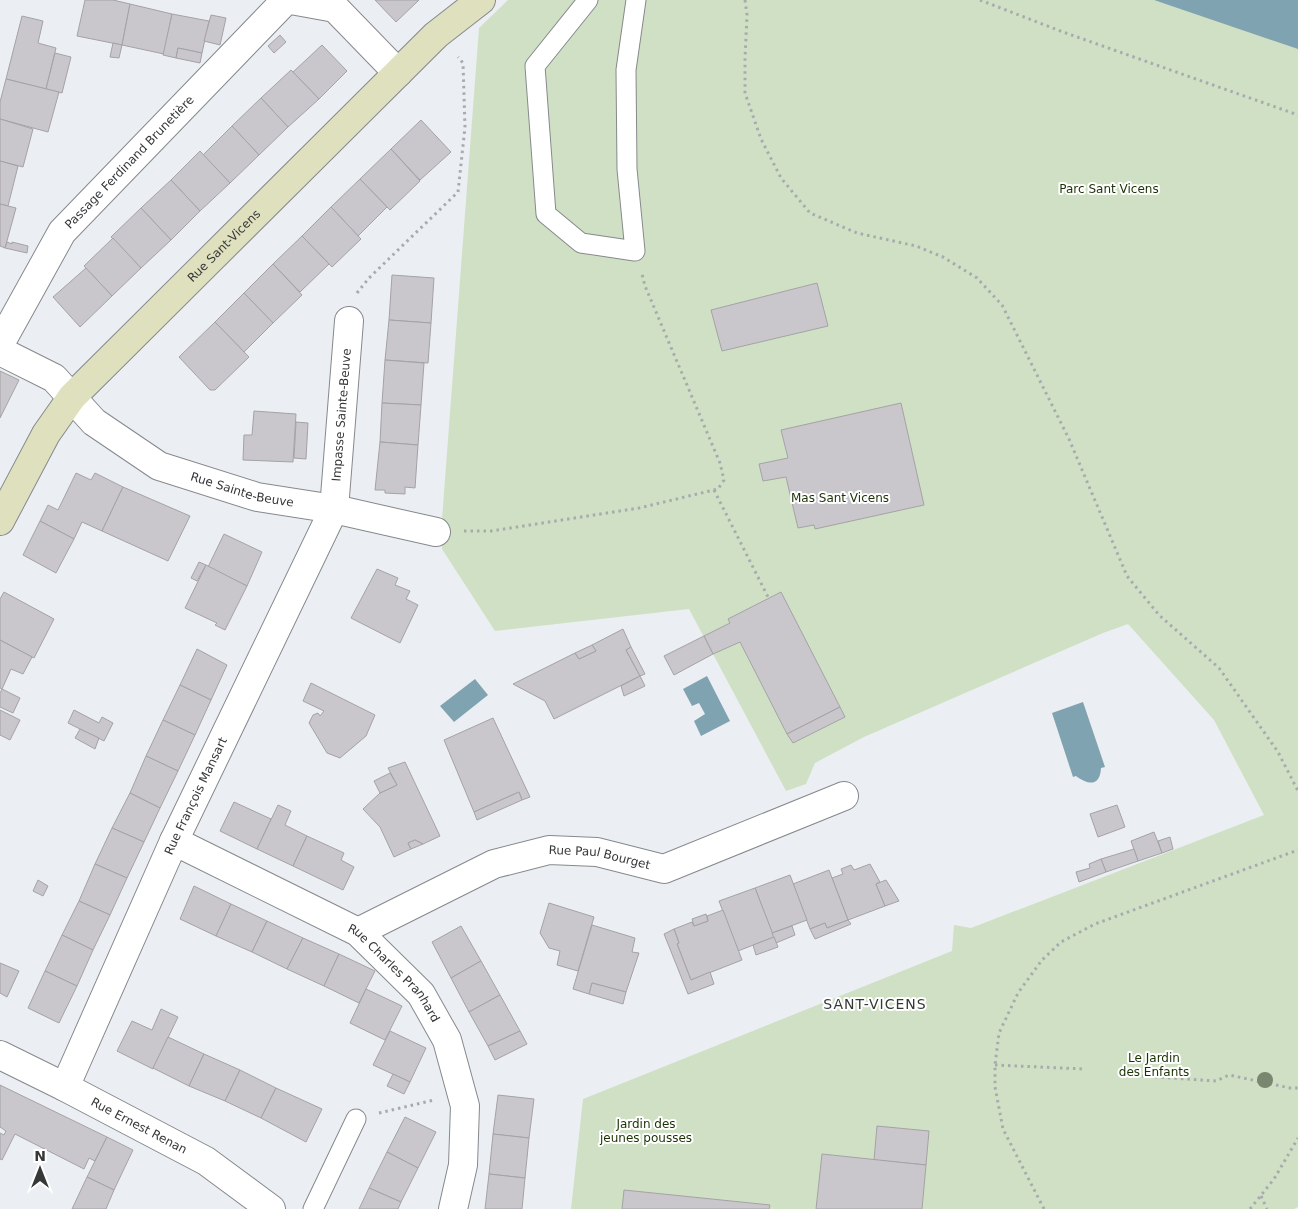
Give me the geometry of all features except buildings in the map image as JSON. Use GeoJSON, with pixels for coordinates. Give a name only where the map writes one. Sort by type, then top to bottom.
{"type":"FeatureCollection","features":[{"type":"Feature","properties":{"kind":"main road","name":"Rue Sant-Vicens"},"geometry":{"type":"LineString","coordinates":[[0,521],[46,434],[72,397],[436,35],[481,0]]}},
{"type":"Feature","properties":{"kind":"street","name":"Passage Ferdinand Brunetière"},"geometry":{"type":"LineString","coordinates":[[0,344],[62,232],[286,0]]}},
{"type":"Feature","properties":{"kind":"street"},"geometry":{"type":"LineString","coordinates":[[291,0],[335,8],[398,73]]}},
{"type":"Feature","properties":{"kind":"street","name":"Impasse Sainte-Beuve"},"geometry":{"type":"LineString","coordinates":[[334,509],[349,321]]}},
{"type":"Feature","properties":{"kind":"street","name":"Rue Sainte-Beuve"},"geometry":{"type":"LineString","coordinates":[[0,350],[54,378],[94,422],[159,466],[257,497],[334,509],[436,532]]}},
{"type":"Feature","properties":{"kind":"street","name":"Rue François Mansart"},"geometry":{"type":"LineString","coordinates":[[65,1087],[174,841],[334,509]]}},
{"type":"Feature","properties":{"kind":"street","name":"Rue Paul Bourget"},"geometry":{"type":"LineString","coordinates":[[358,932],[494,864],[549,850],[597,852],[664,869],[844,796]]}},
{"type":"Feature","properties":{"kind":"street","name":"Rue Charles Pranhard"},"geometry":{"type":"LineString","coordinates":[[174,841],[358,932],[421,994],[447,1040],[465,1106],[463,1165],[454,1209]]}},
{"type":"Feature","properties":{"kind":"street","name":"Rue Ernest Renan"},"geometry":{"type":"LineString","coordinates":[[0,1055],[206,1161],[271,1209]]}},
{"type":"Feature","properties":{"kind":"lane"},"geometry":{"type":"LineString","coordinates":[[588,0],[535,66],[546,214],[581,243],[635,251],[627,170],[626,70],[636,0]]}},
{"type":"Feature","properties":{"kind":"lane"},"geometry":{"type":"LineString","coordinates":[[313,1209],[356,1119]]}},
{"type":"Feature","properties":{"kind":"path"},"geometry":{"type":"LineString","coordinates":[[980,0],[1063,32],[1298,114]]}},
{"type":"Feature","properties":{"kind":"path"},"geometry":{"type":"LineString","coordinates":[[746,1],[745,93],[761,139],[781,178],[810,213],[857,234],[916,246],[943,257],[977,278],[1002,305],[1069,438],[1127,576],[1159,615],[1219,668],[1278,752],[1298,790]]}},
{"type":"Feature","properties":{"kind":"path"},"geometry":{"type":"LineString","coordinates":[[349,321],[354,297],[369,278],[458,192],[465,127],[463,63],[436,35]]}},
{"type":"Feature","properties":{"kind":"path"},"geometry":{"type":"LineString","coordinates":[[436,532],[491,530],[638,508],[718,489],[724,480],[720,463],[645,286],[635,251]]}},
{"type":"Feature","properties":{"kind":"path"},"geometry":{"type":"LineString","coordinates":[[714,490],[769,599]]}},
{"type":"Feature","properties":{"kind":"path"},"geometry":{"type":"LineString","coordinates":[[1044,1209],[1003,1130],[995,1087],[994,1066],[999,1033],[1018,992],[1042,960],[1061,942],[1095,924],[1298,850]]}},
{"type":"Feature","properties":{"kind":"path"},"geometry":{"type":"LineString","coordinates":[[994,1066],[1084,1069]]}},
{"type":"Feature","properties":{"kind":"path"},"geometry":{"type":"LineString","coordinates":[[1142,1076],[1216,1081],[1229,1075],[1298,1088]]}},
{"type":"Feature","properties":{"kind":"path"},"geometry":{"type":"LineString","coordinates":[[356,1119],[461,1093]]}},
{"type":"Feature","properties":{"kind":"path"},"geometry":{"type":"LineString","coordinates":[[1250,1209],[1274,1179],[1298,1138]]}},
{"type":"Feature","properties":{"kind":"path"},"geometry":{"type":"LineString","coordinates":[[1260,1196],[1267,1209]]}},
{"type":"Feature","properties":{"kind":"green space"},"geometry":{"type":"Polygon","coordinates":[[[508,0],[1298,0],[1298,1207],[1294,1209],[571,1209],[583,1099],[952,951],[954,925],[971,928],[1264,815],[1214,720],[1128,624],[1103,633],[864,737],[815,763],[806,784],[786,791],[689,609],[495,631],[442,549],[442,519],[479,28],[508,0]]]}},
{"type":"Feature","properties":{"kind":"water"},"geometry":{"type":"Polygon","coordinates":[[[1154,0],[1298,0],[1298,49],[1154,0]]]}},
{"type":"Feature","properties":{"kind":"water"},"geometry":{"type":"Polygon","coordinates":[[[707,676],[730,721],[701,736],[694,721],[705,714],[699,703],[692,706],[683,689],[707,676]]]}},
{"type":"Feature","properties":{"kind":"water"},"geometry":{"type":"Polygon","coordinates":[[[475,679],[488,695],[454,722],[440,706],[475,679]]]}},
{"type":"Feature","properties":{"kind":"water"},"geometry":{"type":"Polygon","coordinates":[[[1083,702],[1105,767],[1101,768],[1098,779],[1093,783],[1076,776],[1073,777],[1052,713],[1083,702]]]}},
{"type":"Feature","properties":{"kind":"district","name":"SANT-VICENS"},"geometry":{"type":"Point","coordinates":[875,1004]}},
{"type":"Feature","properties":{"kind":"park label","name":"Parc Sant Vicens"},"geometry":{"type":"Point","coordinates":[1109,189]}},
{"type":"Feature","properties":{"kind":"park label","name":"Mas Sant Vicens"},"geometry":{"type":"Point","coordinates":[840,498]}},
{"type":"Feature","properties":{"kind":"park label","name":"Le Jardin des Enfants"},"geometry":{"type":"Point","coordinates":[1154,1065]}},
{"type":"Feature","properties":{"kind":"park label","name":"Jardin des jeunes pousses"},"geometry":{"type":"Point","coordinates":[646,1131]}}]}
